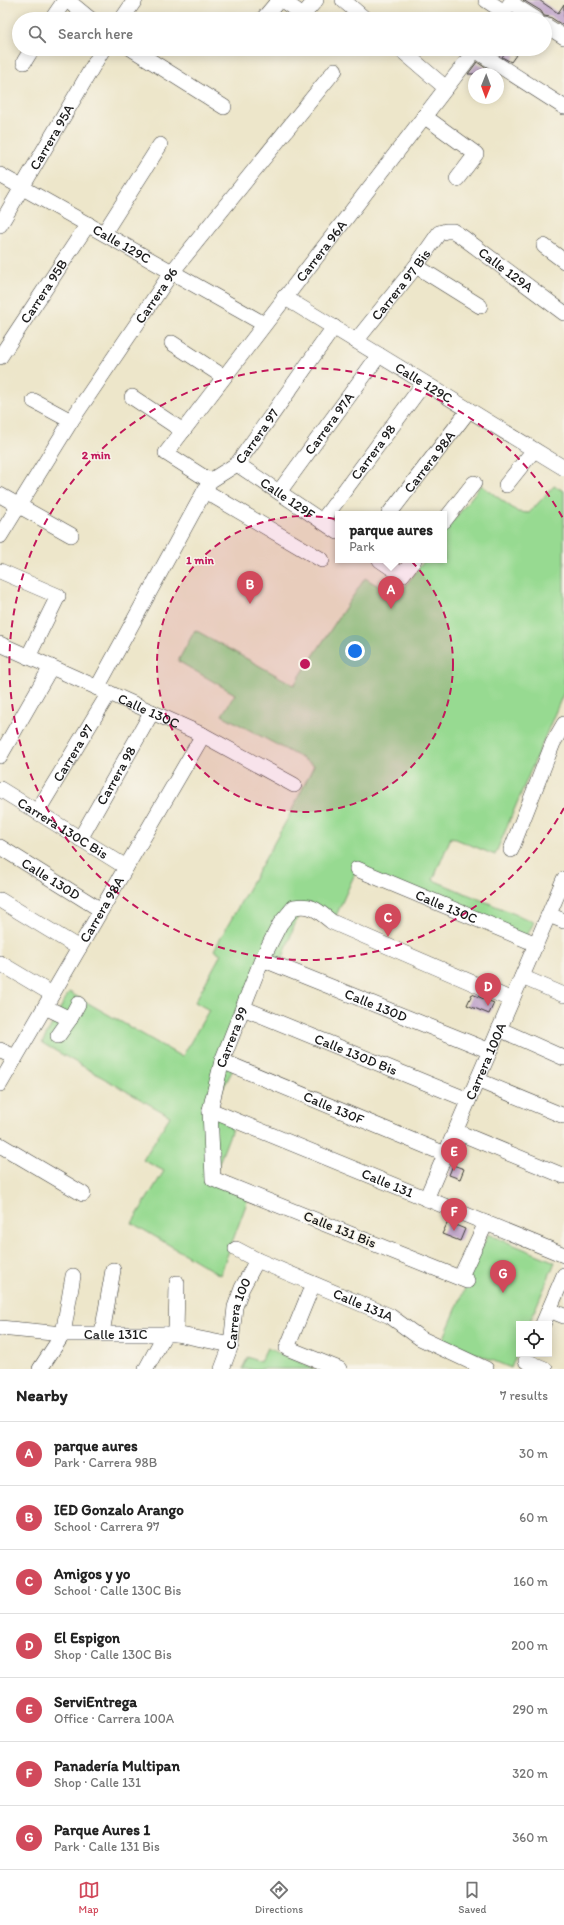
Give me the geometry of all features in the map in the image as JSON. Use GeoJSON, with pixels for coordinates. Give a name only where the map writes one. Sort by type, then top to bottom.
{"type":"FeatureCollection","features":[{"type":"Feature","properties":{"kind":"street"},"geometry":{"type":"LineString","coordinates":[[57,12],[66,0],[81,12]]}},
{"type":"Feature","properties":{"kind":"street"},"geometry":{"type":"LineString","coordinates":[[127,12],[135,0]]}},
{"type":"Feature","properties":{"kind":"street"},"geometry":{"type":"LineString","coordinates":[[269,12],[278,0]]}},
{"type":"Feature","properties":{"kind":"street"},"geometry":{"type":"LineString","coordinates":[[282,0],[299,12]]}},
{"type":"Feature","properties":{"kind":"street"},"geometry":{"type":"LineString","coordinates":[[306,12],[316,0]]}},
{"type":"Feature","properties":{"kind":"street"},"geometry":{"type":"LineString","coordinates":[[343,0],[357,12]]}},
{"type":"Feature","properties":{"kind":"street"},"geometry":{"type":"LineString","coordinates":[[486,0],[507,9]]}},
{"type":"Feature","properties":{"kind":"street"},"geometry":{"type":"LineString","coordinates":[[552,29],[564,37]]}},
{"type":"Feature","properties":{"kind":"street"},"geometry":{"type":"LineString","coordinates":[[24,62],[28,56]]}},
{"type":"Feature","properties":{"kind":"street","name":"Carrera 95A"},"geometry":{"type":"LineString","coordinates":[[0,225],[99,56]]}},
{"type":"Feature","properties":{"kind":"street"},"geometry":{"type":"LineString","coordinates":[[143,56],[224,107]]}},
{"type":"Feature","properties":{"kind":"street"},"geometry":{"type":"LineString","coordinates":[[408,56],[446,88]]}},
{"type":"Feature","properties":{"kind":"street","name":"Carrera 96A"},"geometry":{"type":"LineString","coordinates":[[208,486],[166,453],[284,297],[471,56]]}},
{"type":"Feature","properties":{"kind":"street"},"geometry":{"type":"LineString","coordinates":[[487,56],[564,107]]}},
{"type":"Feature","properties":{"kind":"street","name":"Carrera 96"},"geometry":{"type":"LineString","coordinates":[[0,536],[71,421],[172,272],[335,70]]}},
{"type":"Feature","properties":{"kind":"street"},"geometry":{"type":"LineString","coordinates":[[424,116],[476,154],[457,179]]}},
{"type":"Feature","properties":{"kind":"street"},"geometry":{"type":"LineString","coordinates":[[104,233],[160,145]]}},
{"type":"Feature","properties":{"kind":"street","name":"Calle 129C"},"geometry":{"type":"LineString","coordinates":[[0,175],[264,324]]}},
{"type":"Feature","properties":{"kind":"street","name":"Carrera 95B"},"geometry":{"type":"LineString","coordinates":[[0,357],[88,224]]}},
{"type":"Feature","properties":{"kind":"street","name":"Carrera 97 Bis"},"geometry":{"type":"LineString","coordinates":[[356,341],[416,266],[439,233],[446,231]]}},
{"type":"Feature","properties":{"kind":"street","name":"Calle 129A"},"geometry":{"type":"LineString","coordinates":[[446,231],[453,231],[461,236],[564,313]]}},
{"type":"Feature","properties":{"kind":"street"},"geometry":{"type":"LineString","coordinates":[[544,246],[564,261]]}},
{"type":"Feature","properties":{"kind":"street"},"geometry":{"type":"LineString","coordinates":[[416,266],[480,306]]}},
{"type":"Feature","properties":{"kind":"street","name":"Calle 129C"},"geometry":{"type":"LineString","coordinates":[[284,297],[564,467]]}},
{"type":"Feature","properties":{"kind":"street","name":"Carrera 97"},"geometry":{"type":"LineString","coordinates":[[37,812],[103,690],[208,486],[237,464],[334,327]]}},
{"type":"Feature","properties":{"kind":"street"},"geometry":{"type":"LineString","coordinates":[[172,343],[224,377]]}},
{"type":"Feature","properties":{"kind":"street","name":"Carrera 97A"},"geometry":{"type":"LineString","coordinates":[[279,492],[379,355]]}},
{"type":"Feature","properties":{"kind":"street","name":"Carrera 98"},"geometry":{"type":"LineString","coordinates":[[322,521],[424,383]]}},
{"type":"Feature","properties":{"kind":"street"},"geometry":{"type":"LineString","coordinates":[[132,397],[183,431]]}},
{"type":"Feature","properties":{"kind":"street"},"geometry":{"type":"LineString","coordinates":[[34,401],[71,421]]}},
{"type":"Feature","properties":{"kind":"street","name":"Carrera 98A"},"geometry":{"type":"LineString","coordinates":[[391,511],[469,410]]}},
{"type":"Feature","properties":{"kind":"street"},"geometry":{"type":"LineString","coordinates":[[506,485],[534,450]]}},
{"type":"Feature","properties":{"kind":"street","name":"Calle 129F"},"geometry":{"type":"LineString","coordinates":[[237,464],[335,530]]}},
{"type":"Feature","properties":{"kind":"street"},"geometry":{"type":"LineString","coordinates":[[447,517],[474,483]]}},
{"type":"Feature","properties":{"kind":"street"},"geometry":{"type":"LineString","coordinates":[[208,486],[322,560]]}},
{"type":"Feature","properties":{"kind":"street"},"geometry":{"type":"LineString","coordinates":[[0,495],[71,535]]}},
{"type":"Feature","properties":{"kind":"street"},"geometry":{"type":"LineString","coordinates":[[384,563],[402,575],[412,563]]}},
{"type":"Feature","properties":{"kind":"street"},"geometry":{"type":"LineString","coordinates":[[0,571],[58,596],[28,657]]}},
{"type":"Feature","properties":{"kind":"street","name":"Calle 130C"},"geometry":{"type":"LineString","coordinates":[[0,644],[203,735],[294,785]]}},
{"type":"Feature","properties":{"kind":"street"},"geometry":{"type":"LineString","coordinates":[[0,756],[51,667]]}},
{"type":"Feature","properties":{"kind":"street","name":"Carrera 98"},"geometry":{"type":"LineString","coordinates":[[80,838],[152,712]]}},
{"type":"Feature","properties":{"kind":"street"},"geometry":{"type":"LineString","coordinates":[[511,850],[553,743],[564,724]]}},
{"type":"Feature","properties":{"kind":"street","name":"Carrera 98A"},"geometry":{"type":"LineString","coordinates":[[0,1084],[203,735]]}},
{"type":"Feature","properties":{"kind":"street","name":"Carrera 130C Bis"},"geometry":{"type":"LineString","coordinates":[[0,789],[126,867]]}},
{"type":"Feature","properties":{"kind":"street","name":"Calle 130D"},"geometry":{"type":"LineString","coordinates":[[0,847],[101,910]]}},
{"type":"Feature","properties":{"kind":"street","name":"Calle 130C"},"geometry":{"type":"LineString","coordinates":[[357,869],[536,944]]}},
{"type":"Feature","properties":{"kind":"street","name":"Carrera 100A"},"geometry":{"type":"LineString","coordinates":[[426,1199],[564,879]]}},
{"type":"Feature","properties":{"kind":"street"},"geometry":{"type":"LineString","coordinates":[[0,900],[79,948]]}},
{"type":"Feature","properties":{"kind":"street","name":"Carrera 99"},"geometry":{"type":"LineString","coordinates":[[212,1179],[210,1110],[222,1061],[262,959],[280,924],[294,907],[306,905],[312,907],[332,922],[512,1000]]}},
{"type":"Feature","properties":{"kind":"street"},"geometry":{"type":"LineString","coordinates":[[549,915],[564,921]]}},
{"type":"Feature","properties":{"kind":"street","name":"Calle 130D"},"geometry":{"type":"LineString","coordinates":[[262,959],[490,1051]]}},
{"type":"Feature","properties":{"kind":"street"},"geometry":{"type":"LineString","coordinates":[[0,963],[70,1019]]}},
{"type":"Feature","properties":{"kind":"street"},"geometry":{"type":"LineString","coordinates":[[522,977],[564,996]]}},
{"type":"Feature","properties":{"kind":"street"},"geometry":{"type":"LineString","coordinates":[[58,1036],[78,1004]]}},
{"type":"Feature","properties":{"kind":"street","name":"Calle 130D Bis"},"geometry":{"type":"LineString","coordinates":[[243,1008],[468,1100]]}},
{"type":"Feature","properties":{"kind":"street"},"geometry":{"type":"LineString","coordinates":[[499,1030],[564,1058]]}},
{"type":"Feature","properties":{"kind":"street"},"geometry":{"type":"LineString","coordinates":[[0,1050],[15,1058]]}},
{"type":"Feature","properties":{"kind":"street","name":"Calle 130F"},"geometry":{"type":"LineString","coordinates":[[222,1061],[445,1154]]}},
{"type":"Feature","properties":{"kind":"street"},"geometry":{"type":"LineString","coordinates":[[477,1080],[564,1116]]}},
{"type":"Feature","properties":{"kind":"street","name":"Calle 131"},"geometry":{"type":"LineString","coordinates":[[210,1110],[564,1255]]}},
{"type":"Feature","properties":{"kind":"street"},"geometry":{"type":"LineString","coordinates":[[455,1131],[564,1176]]}},
{"type":"Feature","properties":{"kind":"street"},"geometry":{"type":"LineString","coordinates":[[0,1145],[83,1194]]}},
{"type":"Feature","properties":{"kind":"street","name":"Calle 131 Bis"},"geometry":{"type":"LineString","coordinates":[[212,1179],[463,1279],[486,1223]]}},
{"type":"Feature","properties":{"kind":"street","name":"Calle 131A"},"geometry":{"type":"LineString","coordinates":[[236,1249],[257,1260],[390,1316],[420,1338],[486,1369]]}},
{"type":"Feature","properties":{"kind":"street","name":"Carrera 100"},"geometry":{"type":"LineString","coordinates":[[222,1369],[231,1345],[235,1308],[242,1288],[257,1260]]}},
{"type":"Feature","properties":{"kind":"street"},"geometry":{"type":"LineString","coordinates":[[102,1333],[113,1270]]}},
{"type":"Feature","properties":{"kind":"street"},"geometry":{"type":"LineString","coordinates":[[544,1321],[564,1275]]}},
{"type":"Feature","properties":{"kind":"street"},"geometry":{"type":"LineString","coordinates":[[40,1369],[63,1334],[73,1276]]}},
{"type":"Feature","properties":{"kind":"street"},"geometry":{"type":"LineString","coordinates":[[146,1369],[171,1334],[177,1283]]}},
{"type":"Feature","properties":{"kind":"street"},"geometry":{"type":"LineString","coordinates":[[314,1284],[288,1348],[339,1369]]}},
{"type":"Feature","properties":{"kind":"street"},"geometry":{"type":"LineString","coordinates":[[549,1310],[564,1316]]}},
{"type":"Feature","properties":{"kind":"street","name":"Calle 131C"},"geometry":{"type":"LineString","coordinates":[[0,1328],[63,1334],[171,1334],[231,1345]]}},
{"type":"Feature","properties":{"kind":"street"},"geometry":{"type":"LineString","coordinates":[[526,1361],[545,1369]]}},
{"type":"Feature","properties":{"kind":"green space"},"geometry":{"type":"Polygon","coordinates":[[[481,485],[518,512],[529,513],[554,486],[564,491],[564,692],[495,855],[451,837],[433,880],[534,922],[525,940],[357,869],[331,927],[301,907],[280,966],[263,959],[222,1060],[235,1066],[211,1110],[235,1121],[213,1179],[250,1194],[220,1275],[132,1223],[164,1171],[143,1160],[170,1116],[42,1043],[69,992],[182,1057],[209,1010],[195,1002],[221,954],[214,950],[288,818],[314,765],[222,715],[235,694],[178,661],[195,630],[294,685],[365,578],[397,597],[423,563],[447,563],[447,529],[481,485]]]}},
{"type":"Feature","properties":{"kind":"green space"},"geometry":{"type":"Polygon","coordinates":[[[488,1234],[555,1262],[530,1321],[516,1321],[516,1356],[511,1368],[443,1340],[488,1234]]]}},
{"type":"Feature","properties":{"kind":"green space"},"geometry":{"type":"Polygon","coordinates":[[[267,1348],[315,1369],[242,1369],[248,1357],[260,1362],[267,1348]]]}},
{"type":"Feature","properties":{"kind":"building"},"geometry":{"type":"Polygon","coordinates":[[[523,0],[539,0],[558,13],[564,4],[564,26],[552,18],[552,12],[541,11],[523,0]]]}},
{"type":"Feature","properties":{"kind":"building"},"geometry":{"type":"Polygon","coordinates":[[[503,56],[515,56],[511,62],[502,57],[503,56]]]}},
{"type":"Feature","properties":{"kind":"building"},"geometry":{"type":"Polygon","coordinates":[[[477,62],[486,68],[472,68],[477,62]]]}},
{"type":"Feature","properties":{"kind":"building"},"geometry":{"type":"Polygon","coordinates":[[[472,994],[494,1003],[489,1014],[467,1005],[472,994]]]}},
{"type":"Feature","properties":{"kind":"building"},"geometry":{"type":"Polygon","coordinates":[[[453,1165],[464,1169],[460,1179],[449,1175],[453,1165]]]}},
{"type":"Feature","properties":{"kind":"building"},"geometry":{"type":"Polygon","coordinates":[[[448,1222],[465,1229],[460,1241],[442,1234],[448,1222]]]}},
{"type":"Feature","properties":{"kind":"place","name":"IED Gonzalo Arango"},"geometry":{"type":"Point","coordinates":[250,604]}},
{"type":"Feature","properties":{"kind":"place","name":"parque aures"},"geometry":{"type":"Point","coordinates":[391,609]}},
{"type":"Feature","properties":{"kind":"place","name":"Amigos y yo"},"geometry":{"type":"Point","coordinates":[388,937]}},
{"type":"Feature","properties":{"kind":"place","name":"El Espigon"},"geometry":{"type":"Point","coordinates":[488,1006]}},
{"type":"Feature","properties":{"kind":"place","name":"ServiEntrega"},"geometry":{"type":"Point","coordinates":[454,1171]}},
{"type":"Feature","properties":{"kind":"place","name":"Panadería Multipan"},"geometry":{"type":"Point","coordinates":[454,1231]}},
{"type":"Feature","properties":{"kind":"place","name":"Parque Aures 1"},"geometry":{"type":"Point","coordinates":[503,1293]}}]}
